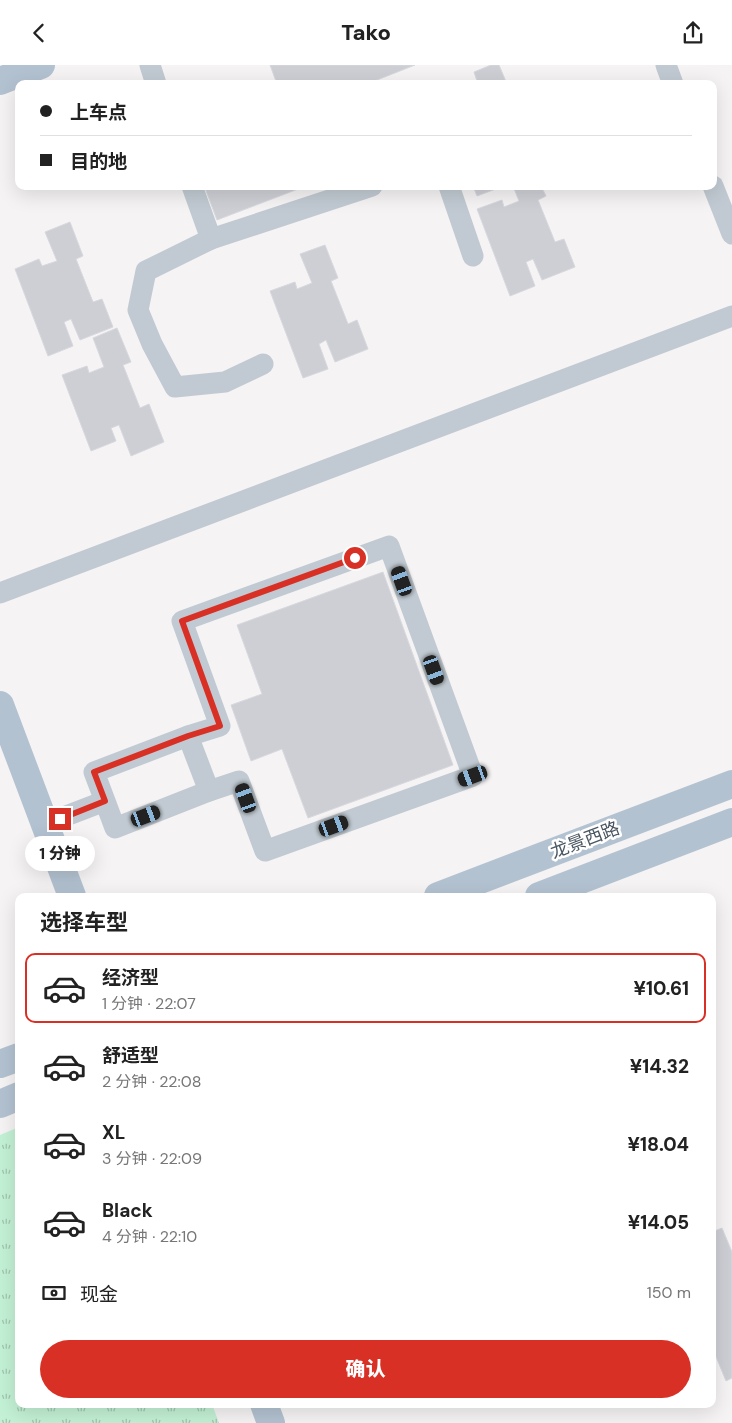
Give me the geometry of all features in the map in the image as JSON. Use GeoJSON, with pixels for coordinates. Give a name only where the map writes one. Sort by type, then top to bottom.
{"type":"FeatureCollection","features":[{"type":"Feature","properties":{"kind":"main road"},"geometry":{"type":"LineString","coordinates":[[0,81],[41,65]]}},
{"type":"Feature","properties":{"kind":"main road"},"geometry":{"type":"LineString","coordinates":[[0,705],[71,893]]}},
{"type":"Feature","properties":{"kind":"main road","name":"龙景西路"},"geometry":{"type":"LineString","coordinates":[[446,893],[732,784]]}},
{"type":"Feature","properties":{"kind":"main road","name":"龙景西路"},"geometry":{"type":"LineString","coordinates":[[548,893],[732,822]]}},
{"type":"Feature","properties":{"kind":"main road"},"geometry":{"type":"LineString","coordinates":[[0,1064],[15,1058]]}},
{"type":"Feature","properties":{"kind":"main road"},"geometry":{"type":"LineString","coordinates":[[0,1103],[15,1097]]}},
{"type":"Feature","properties":{"kind":"main road"},"geometry":{"type":"LineString","coordinates":[[265,1408],[271,1423]]}},
{"type":"Feature","properties":{"kind":"street"},"geometry":{"type":"LineString","coordinates":[[150,65],[155,80]]}},
{"type":"Feature","properties":{"kind":"street"},"geometry":{"type":"LineString","coordinates":[[666,65],[672,80]]}},
{"type":"Feature","properties":{"kind":"street"},"geometry":{"type":"LineString","coordinates":[[193,190],[211,239]]}},
{"type":"Feature","properties":{"kind":"street"},"geometry":{"type":"LineString","coordinates":[[263,364],[225,382],[175,387],[152,344],[138,309],[146,271],[211,239],[360,190]]}},
{"type":"Feature","properties":{"kind":"street"},"geometry":{"type":"LineString","coordinates":[[449,190],[473,256]]}},
{"type":"Feature","properties":{"kind":"street"},"geometry":{"type":"LineString","coordinates":[[715,190],[732,234]]}},
{"type":"Feature","properties":{"kind":"street"},"geometry":{"type":"LineString","coordinates":[[0,593],[732,316]]}},
{"type":"Feature","properties":{"kind":"street"},"geometry":{"type":"LineString","coordinates":[[389,546],[473,776],[265,851],[239,781],[209,791],[115,828],[94,772],[188,736],[220,726],[182,621],[389,546]]}},
{"type":"Feature","properties":{"kind":"street"},"geometry":{"type":"LineString","coordinates":[[188,736],[209,791]]}},
{"type":"Feature","properties":{"kind":"street"},"geometry":{"type":"LineString","coordinates":[[45,824],[105,801]]}},
{"type":"Feature","properties":{"kind":"green space"},"geometry":{"type":"Polygon","coordinates":[[[15,1129],[15,1408],[213,1408],[219,1423],[0,1423],[0,1135],[15,1129]]]}},
{"type":"Feature","properties":{"kind":"building"},"geometry":{"type":"Polygon","coordinates":[[[270,65],[415,65],[377,80],[276,80],[270,65]]]}},
{"type":"Feature","properties":{"kind":"building"},"geometry":{"type":"Polygon","coordinates":[[[491,65],[499,65],[505,80],[477,80],[474,72],[491,65]]]}},
{"type":"Feature","properties":{"kind":"building"},"geometry":{"type":"Polygon","coordinates":[[[206,190],[296,190],[217,220],[206,190]]]}},
{"type":"Feature","properties":{"kind":"building"},"geometry":{"type":"Polygon","coordinates":[[[475,190],[493,190],[477,196],[475,190]]]}},
{"type":"Feature","properties":{"kind":"building"},"geometry":{"type":"Polygon","coordinates":[[[515,190],[543,190],[546,196],[538,200],[555,242],[564,239],[575,267],[542,280],[533,259],[526,262],[535,286],[510,296],[477,209],[502,200],[504,207],[519,201],[515,190]]]}},
{"type":"Feature","properties":{"kind":"building"},"geometry":{"type":"Polygon","coordinates":[[[70,222],[83,256],[76,259],[93,302],[102,299],[113,327],[80,340],[71,319],[64,322],[73,346],[48,356],[15,269],[39,259],[42,266],[57,261],[45,232],[70,222]]]}},
{"type":"Feature","properties":{"kind":"building"},"geometry":{"type":"Polygon","coordinates":[[[325,245],[338,278],[331,281],[348,324],[357,320],[368,349],[335,362],[326,340],[319,344],[328,369],[303,378],[270,291],[295,282],[297,289],[312,283],[300,254],[325,245]]]}},
{"type":"Feature","properties":{"kind":"building"},"geometry":{"type":"Polygon","coordinates":[[[117,328],[131,362],[123,365],[140,408],[149,404],[164,442],[131,456],[119,425],[111,428],[116,441],[91,451],[62,375],[87,366],[89,373],[104,367],[93,338],[117,328]]]}},
{"type":"Feature","properties":{"kind":"building"},"geometry":{"type":"Polygon","coordinates":[[[383,572],[453,765],[308,818],[282,749],[251,761],[231,705],[262,694],[237,625],[383,572]]]}},
{"type":"Feature","properties":{"kind":"building"},"geometry":{"type":"Polygon","coordinates":[[[722,1228],[732,1252],[732,1378],[726,1381],[716,1357],[716,1230],[722,1228]]]}},
{"type":"Feature","properties":{"kind":"route"},"geometry":{"type":"LineString","coordinates":[[60,819],[105,801],[94,772],[188,736],[220,726],[182,621],[355,558]]}}]}
